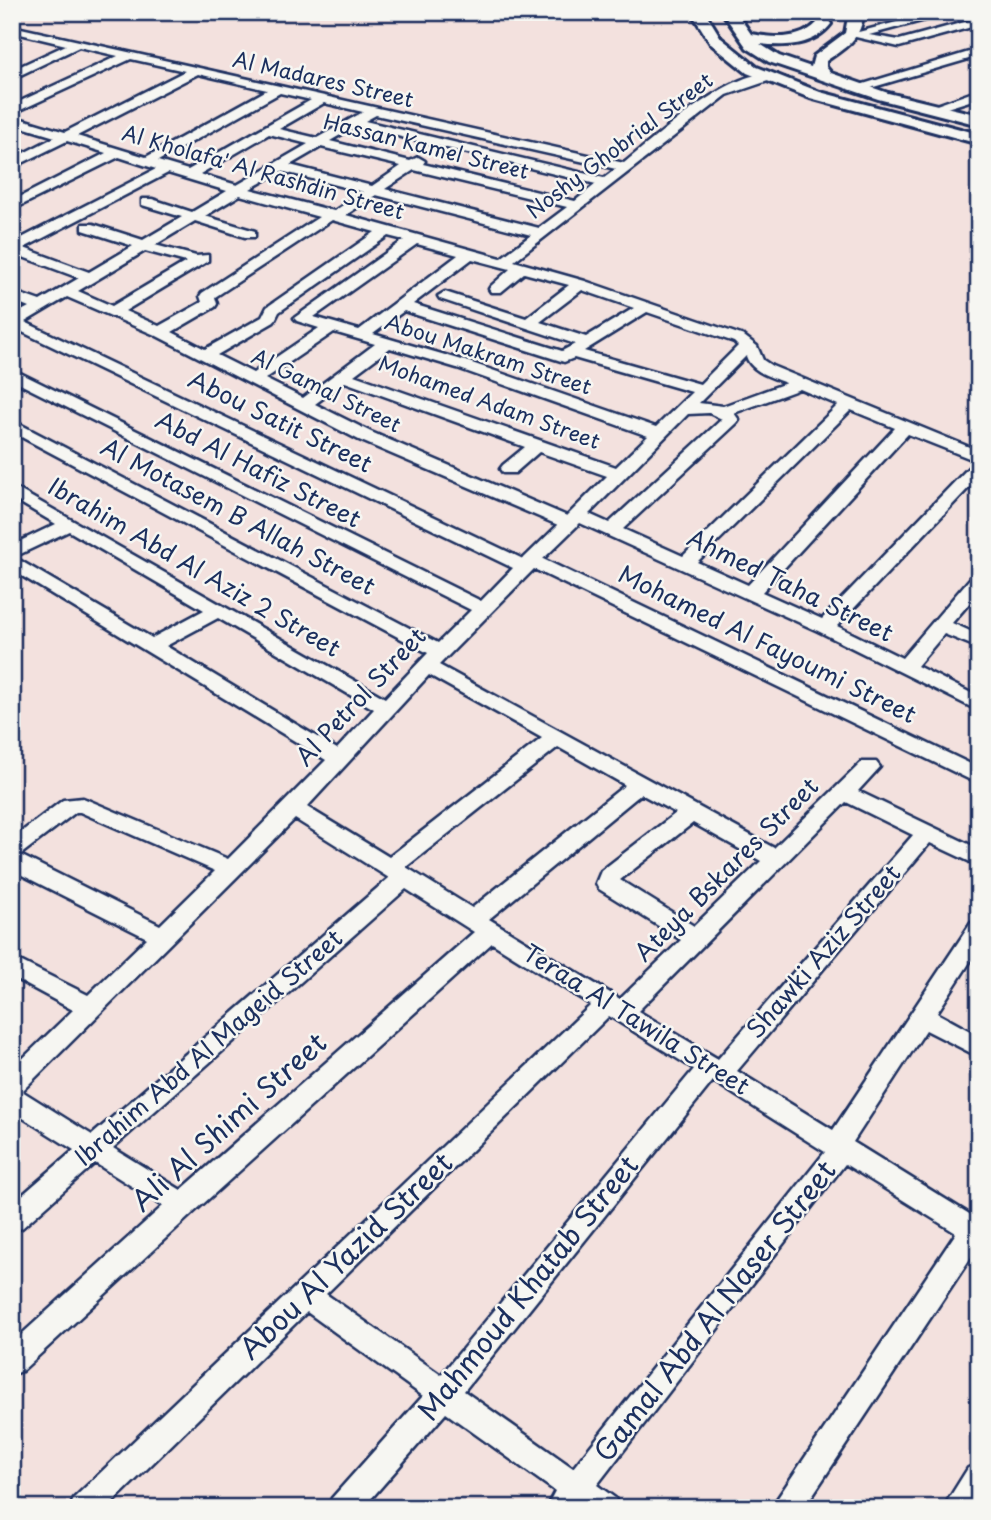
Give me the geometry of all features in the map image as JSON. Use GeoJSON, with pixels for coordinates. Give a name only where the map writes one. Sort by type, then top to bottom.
{"type":"FeatureCollection","features":[{"type":"Feature","properties":{"kind":"street"},"geometry":{"type":"LineString","coordinates":[[698,12],[716,41],[732,56],[768,77],[814,95],[979,139]]}},
{"type":"Feature","properties":{"kind":"street"},"geometry":{"type":"LineString","coordinates":[[729,12],[746,37],[762,52],[775,59],[856,88],[979,120]]}},
{"type":"Feature","properties":{"kind":"street"},"geometry":{"type":"LineString","coordinates":[[746,37],[776,41],[813,35],[824,24],[817,12]]}},
{"type":"Feature","properties":{"kind":"street"},"geometry":{"type":"LineString","coordinates":[[853,35],[856,12]]}},
{"type":"Feature","properties":{"kind":"street"},"geometry":{"type":"LineString","coordinates":[[828,79],[817,65],[820,59],[853,35],[950,12]]}},
{"type":"Feature","properties":{"kind":"street"},"geometry":{"type":"LineString","coordinates":[[853,35],[899,44],[979,21]]}},
{"type":"Feature","properties":{"kind":"street","name":"Al Madares Street"},"geometry":{"type":"LineString","coordinates":[[12,29],[625,167]]}},
{"type":"Feature","properties":{"kind":"street"},"geometry":{"type":"LineString","coordinates":[[801,39],[814,47],[829,51]]}},
{"type":"Feature","properties":{"kind":"street"},"geometry":{"type":"LineString","coordinates":[[12,75],[77,44]]}},
{"type":"Feature","properties":{"kind":"street"},"geometry":{"type":"LineString","coordinates":[[856,88],[979,52]]}},
{"type":"Feature","properties":{"kind":"street"},"geometry":{"type":"LineString","coordinates":[[12,110],[128,55]]}},
{"type":"Feature","properties":{"kind":"street"},"geometry":{"type":"LineString","coordinates":[[12,164],[195,71]]}},
{"type":"Feature","properties":{"kind":"street","name":"Noshy Ghobrial Street"},"geometry":{"type":"LineString","coordinates":[[504,262],[723,92],[768,77]]}},
{"type":"Feature","properties":{"kind":"street"},"geometry":{"type":"LineString","coordinates":[[147,162],[278,89]]}},
{"type":"Feature","properties":{"kind":"street"},"geometry":{"type":"LineString","coordinates":[[934,108],[979,94]]}},
{"type":"Feature","properties":{"kind":"street"},"geometry":{"type":"LineString","coordinates":[[188,175],[322,99]]}},
{"type":"Feature","properties":{"kind":"street"},"geometry":{"type":"LineString","coordinates":[[13,322],[373,111]]}},
{"type":"Feature","properties":{"kind":"street"},"geometry":{"type":"LineString","coordinates":[[353,122],[605,182]]}},
{"type":"Feature","properties":{"kind":"street","name":"Al Kholafa' Al Rashdin Street"},"geometry":{"type":"LineString","coordinates":[[16,124],[238,190],[580,284],[740,339],[748,345]]}},
{"type":"Feature","properties":{"kind":"street","name":"Hassan Kamel Street"},"geometry":{"type":"LineString","coordinates":[[267,130],[576,205]]}},
{"type":"Feature","properties":{"kind":"street"},"geometry":{"type":"LineString","coordinates":[[160,332],[210,304],[207,296],[374,192],[464,131]]}},
{"type":"Feature","properties":{"kind":"street"},"geometry":{"type":"LineString","coordinates":[[12,206],[117,153]]}},
{"type":"Feature","properties":{"kind":"street"},"geometry":{"type":"LineString","coordinates":[[279,166],[541,233]]}},
{"type":"Feature","properties":{"kind":"street"},"geometry":{"type":"LineString","coordinates":[[13,248],[167,169]]}},
{"type":"Feature","properties":{"kind":"street"},"geometry":{"type":"LineString","coordinates":[[147,202],[250,233]]}},
{"type":"Feature","properties":{"kind":"street"},"geometry":{"type":"LineString","coordinates":[[88,228],[200,260],[114,311]]}},
{"type":"Feature","properties":{"kind":"street"},"geometry":{"type":"LineString","coordinates":[[206,355],[269,319],[272,310],[387,230]]}},
{"type":"Feature","properties":{"kind":"street","name":"Abou Makram Street"},"geometry":{"type":"LineString","coordinates":[[416,238],[304,315],[304,319],[463,365],[659,434]]}},
{"type":"Feature","properties":{"kind":"street"},"geometry":{"type":"LineString","coordinates":[[13,248],[90,277]]}},
{"type":"Feature","properties":{"kind":"street"},"geometry":{"type":"LineString","coordinates":[[361,336],[470,253]]}},
{"type":"Feature","properties":{"kind":"street"},"geometry":{"type":"LineString","coordinates":[[496,289],[522,267]]}},
{"type":"Feature","properties":{"kind":"street"},"geometry":{"type":"LineString","coordinates":[[528,323],[580,284]]}},
{"type":"Feature","properties":{"kind":"street","name":"Al Gamal Street"},"geometry":{"type":"LineString","coordinates":[[66,291],[160,332],[365,436],[573,519]]}},
{"type":"Feature","properties":{"kind":"street"},"geometry":{"type":"LineString","coordinates":[[12,295],[40,306]]}},
{"type":"Feature","properties":{"kind":"street"},"geometry":{"type":"LineString","coordinates":[[444,296],[589,343]]}},
{"type":"Feature","properties":{"kind":"street"},"geometry":{"type":"LineString","coordinates":[[402,305],[562,356],[571,354],[647,306]]}},
{"type":"Feature","properties":{"kind":"street","name":"Abou Satit Street"},"geometry":{"type":"LineString","coordinates":[[13,322],[528,564]]}},
{"type":"Feature","properties":{"kind":"street"},"geometry":{"type":"LineString","coordinates":[[254,379],[331,327]]}},
{"type":"Feature","properties":{"kind":"street"},"geometry":{"type":"LineString","coordinates":[[305,404],[387,343]]}},
{"type":"Feature","properties":{"kind":"street"},"geometry":{"type":"LineString","coordinates":[[748,345],[760,366],[979,457]]}},
{"type":"Feature","properties":{"kind":"street","name":"Al Petrol Street"},"geometry":{"type":"LineString","coordinates":[[13,1086],[293,808],[433,659],[748,345]]}},
{"type":"Feature","properties":{"kind":"street"},"geometry":{"type":"LineString","coordinates":[[571,354],[702,390]]}},
{"type":"Feature","properties":{"kind":"street","name":"Abd Al Hafiz Street"},"geometry":{"type":"LineString","coordinates":[[12,374],[482,610]]}},
{"type":"Feature","properties":{"kind":"street","name":"Mohamed Adam Street"},"geometry":{"type":"LineString","coordinates":[[343,376],[618,474]]}},
{"type":"Feature","properties":{"kind":"street"},"geometry":{"type":"LineString","coordinates":[[723,411],[800,383]]}},
{"type":"Feature","properties":{"kind":"street"},"geometry":{"type":"LineString","coordinates":[[687,562],[849,404]]}},
{"type":"Feature","properties":{"kind":"street"},"geometry":{"type":"LineString","coordinates":[[611,530],[732,420],[723,411],[706,407],[681,411]]}},
{"type":"Feature","properties":{"kind":"street","name":"Al Motasem B Allah Street"},"geometry":{"type":"LineString","coordinates":[[12,425],[433,659],[556,738],[775,859]]}},
{"type":"Feature","properties":{"kind":"street"},"geometry":{"type":"LineString","coordinates":[[751,593],[905,427]]}},
{"type":"Feature","properties":{"kind":"street"},"geometry":{"type":"LineString","coordinates":[[509,469],[537,445]]}},
{"type":"Feature","properties":{"kind":"street"},"geometry":{"type":"LineString","coordinates":[[825,628],[979,467]]}},
{"type":"Feature","properties":{"kind":"street","name":"Ibrahim Abd Al Aziz 2 Street"},"geometry":{"type":"LineString","coordinates":[[12,491],[387,708]]}},
{"type":"Feature","properties":{"kind":"street","name":"Ahmed Taha Street"},"geometry":{"type":"LineString","coordinates":[[573,519],[611,530],[687,562],[979,705]]}},
{"type":"Feature","properties":{"kind":"street"},"geometry":{"type":"LineString","coordinates":[[12,552],[70,524]]}},
{"type":"Feature","properties":{"kind":"street"},"geometry":{"type":"LineString","coordinates":[[12,562],[339,759]]}},
{"type":"Feature","properties":{"kind":"street","name":"Mohamed Al Fayoumi Street"},"geometry":{"type":"LineString","coordinates":[[528,564],[979,777]]}},
{"type":"Feature","properties":{"kind":"street"},"geometry":{"type":"LineString","coordinates":[[904,668],[979,580]]}},
{"type":"Feature","properties":{"kind":"street"},"geometry":{"type":"LineString","coordinates":[[150,646],[219,610]]}},
{"type":"Feature","properties":{"kind":"street"},"geometry":{"type":"LineString","coordinates":[[940,625],[979,642]]}},
{"type":"Feature","properties":{"kind":"street","name":"Ibrahim Abd Al Mageid Street"},"geometry":{"type":"LineString","coordinates":[[12,1220],[398,872],[556,738]]}},
{"type":"Feature","properties":{"kind":"street","name":"Ateya Bskares Street"},"geometry":{"type":"LineString","coordinates":[[615,1007],[696,938],[869,767]]}},
{"type":"Feature","properties":{"kind":"street","name":"Ali Al Shimi Street"},"geometry":{"type":"LineString","coordinates":[[12,1362],[481,925],[639,783]]}},
{"type":"Feature","properties":{"kind":"street"},"geometry":{"type":"LineString","coordinates":[[844,792],[979,858]]}},
{"type":"Feature","properties":{"kind":"street"},"geometry":{"type":"LineString","coordinates":[[12,850],[71,805],[88,807],[231,869]]}},
{"type":"Feature","properties":{"kind":"street","name":"Teraa Al Tawila Street"},"geometry":{"type":"LineString","coordinates":[[293,808],[976,1232]]}},
{"type":"Feature","properties":{"kind":"street"},"geometry":{"type":"LineString","coordinates":[[691,813],[609,877],[607,883],[696,938]]}},
{"type":"Feature","properties":{"kind":"street","name":"Shawki Aziz Street"},"geometry":{"type":"LineString","coordinates":[[716,1069],[927,833]]}},
{"type":"Feature","properties":{"kind":"street"},"geometry":{"type":"LineString","coordinates":[[12,860],[163,936]]}},
{"type":"Feature","properties":{"kind":"street","name":"Gamal Abd Al Naser Street"},"geometry":{"type":"LineString","coordinates":[[568,1498],[841,1146],[922,1016],[976,940]]}},
{"type":"Feature","properties":{"kind":"street"},"geometry":{"type":"LineString","coordinates":[[12,966],[90,1008]]}},
{"type":"Feature","properties":{"kind":"street","name":"Abou Al Yazid Street"},"geometry":{"type":"LineString","coordinates":[[85,1508],[305,1295],[615,1007]]}},
{"type":"Feature","properties":{"kind":"street"},"geometry":{"type":"LineString","coordinates":[[922,1016],[979,1048]]}},
{"type":"Feature","properties":{"kind":"street","name":"Mahmoud Khatab Street"},"geometry":{"type":"LineString","coordinates":[[342,1508],[444,1394],[716,1069]]}},
{"type":"Feature","properties":{"kind":"street"},"geometry":{"type":"LineString","coordinates":[[13,1086],[93,1149],[183,1205]]}},
{"type":"Feature","properties":{"kind":"street"},"geometry":{"type":"LineString","coordinates":[[786,1508],[976,1232]]}},
{"type":"Feature","properties":{"kind":"street"},"geometry":{"type":"LineString","coordinates":[[305,1295],[444,1394],[568,1498],[604,1508]]}},
{"type":"Feature","properties":{"kind":"street"},"geometry":{"type":"LineString","coordinates":[[958,1508],[979,1478]]}}]}
